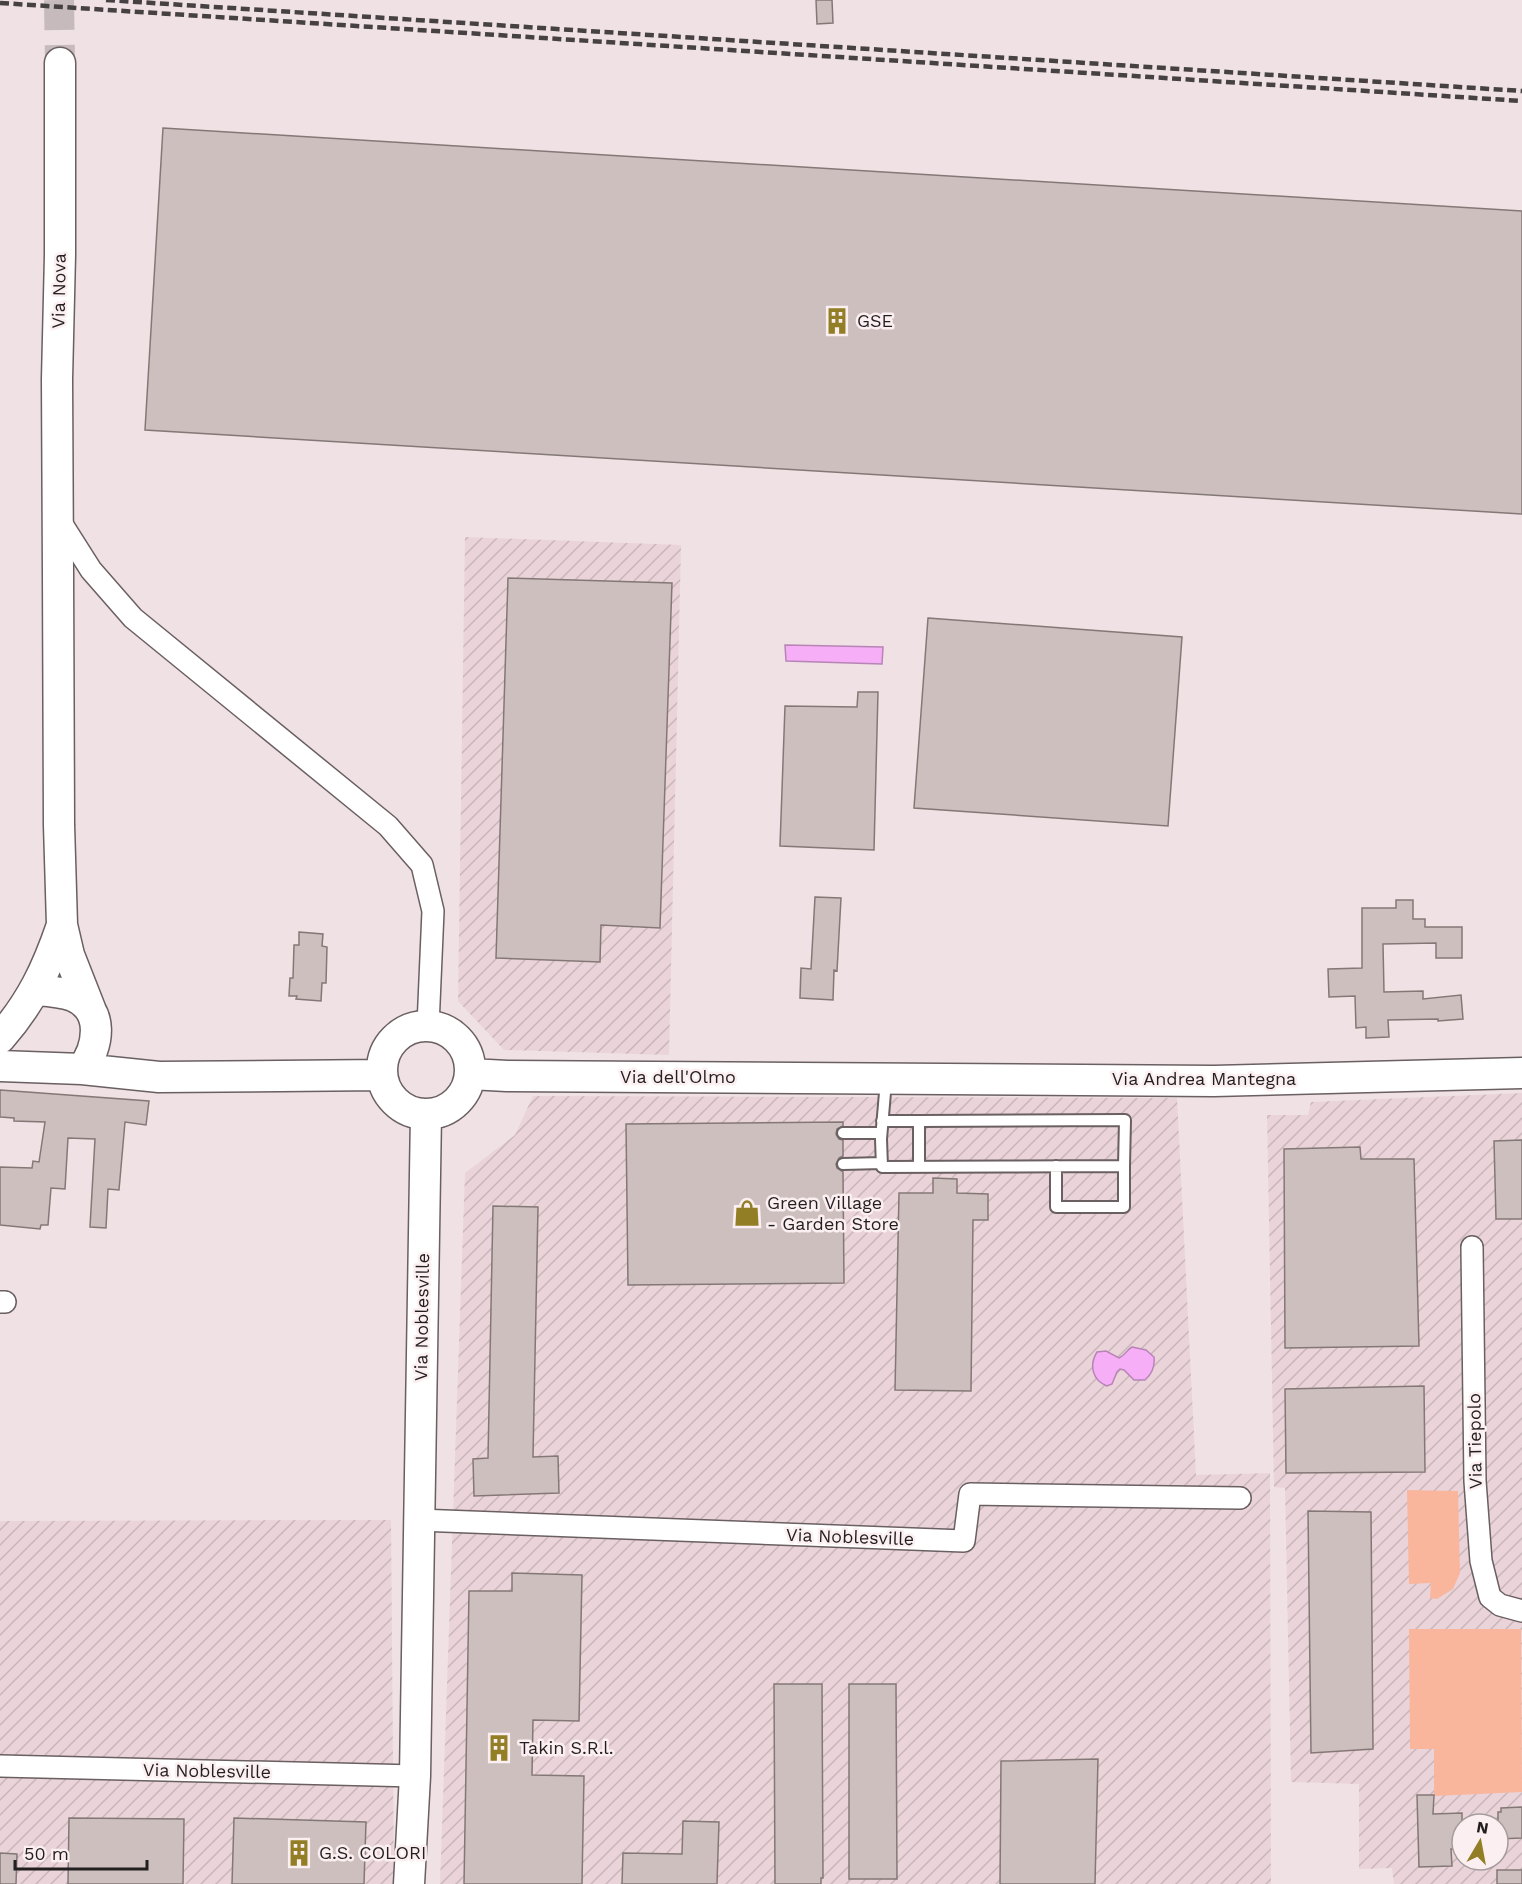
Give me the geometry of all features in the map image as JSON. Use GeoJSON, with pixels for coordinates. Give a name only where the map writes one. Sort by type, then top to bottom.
{"type":"FeatureCollection","features":[{"type":"Feature","properties":{"kind":"main road","name":"Via Nova"},"geometry":{"type":"LineString","coordinates":[[60,63],[60,255],[57,379],[59,813],[62,925]]}},
{"type":"Feature","properties":{"kind":"main road"},"geometry":{"type":"LineString","coordinates":[[44,1067],[30,1054],[9,1027],[36,990],[51,958],[62,925]]}},
{"type":"Feature","properties":{"kind":"main road"},"geometry":{"type":"LineString","coordinates":[[62,925],[69,956],[94,1019],[93,1052],[82,1069]]}},
{"type":"Feature","properties":{"kind":"main road"},"geometry":{"type":"LineString","coordinates":[[36,990],[74,996],[84,1002],[94,1019],[123,1054],[159,1077]]}},
{"type":"Feature","properties":{"kind":"main road"},"geometry":{"type":"LineString","coordinates":[[428,1026],[445,1031],[459,1041],[468,1057],[470,1074],[459,1099],[444,1110],[426,1114],[415,1113],[396,1103],[384,1085],[382,1075],[384,1056],[394,1040],[410,1029],[428,1026]]}},
{"type":"Feature","properties":{"kind":"main road"},"geometry":{"type":"LineString","coordinates":[[0,1066],[82,1069],[159,1077],[382,1075]]}},
{"type":"Feature","properties":{"kind":"main road","name":"Via Andrea Mantegna"},"geometry":{"type":"LineString","coordinates":[[887,1078],[1214,1081],[1522,1073]]}},
{"type":"Feature","properties":{"kind":"main road","name":"Via dell'Olmo"},"geometry":{"type":"LineString","coordinates":[[470,1074],[887,1078]]}},
{"type":"Feature","properties":{"kind":"main road","name":"Via Noblesville"},"geometry":{"type":"LineString","coordinates":[[409,1884],[415,1776],[426,1114]]}},
{"type":"Feature","properties":{"kind":"street"},"geometry":{"type":"LineString","coordinates":[[58,518],[91,570],[133,618],[388,825],[422,865],[433,911],[428,1026]]}},
{"type":"Feature","properties":{"kind":"street","name":"Via Tiepolo"},"geometry":{"type":"LineString","coordinates":[[1472,1248],[1475,1481],[1481,1561],[1490,1598],[1500,1605],[1522,1611]]}},
{"type":"Feature","properties":{"kind":"street","name":"Via Noblesville"},"geometry":{"type":"LineString","coordinates":[[418,1520],[964,1541],[970,1494],[1240,1498]]}},
{"type":"Feature","properties":{"kind":"street","name":"Via Noblesville"},"geometry":{"type":"LineString","coordinates":[[0,1766],[415,1776]]}},
{"type":"Feature","properties":{"kind":"lane"},"geometry":{"type":"LineString","coordinates":[[887,1078],[881,1133],[882,1167],[1124,1166]]}},
{"type":"Feature","properties":{"kind":"lane"},"geometry":{"type":"LineString","coordinates":[[882,1121],[1125,1120],[1124,1207],[1056,1207],[1056,1166]]}},
{"type":"Feature","properties":{"kind":"lane"},"geometry":{"type":"LineString","coordinates":[[919,1121],[919,1167]]}},
{"type":"Feature","properties":{"kind":"lane"},"geometry":{"type":"LineString","coordinates":[[843,1133],[881,1133]]}},
{"type":"Feature","properties":{"kind":"lane"},"geometry":{"type":"LineString","coordinates":[[843,1164],[882,1163]]}},
{"type":"Feature","properties":{"kind":"shaded area"},"geometry":{"type":"Polygon","coordinates":[[[465,537],[681,545],[669,1055],[504,1050],[458,1001],[465,537]]]}},
{"type":"Feature","properties":{"kind":"shaded area"},"geometry":{"type":"Polygon","coordinates":[[[785,645],[883,647],[882,664],[786,661],[785,645]]]}},
{"type":"Feature","properties":{"kind":"shaded area"},"geometry":{"type":"Polygon","coordinates":[[[1522,1093],[1522,1884],[1394,1884],[1392,1868],[1359,1869],[1359,1784],[1291,1782],[1285,1488],[1274,1487],[1267,1115],[1308,1115],[1311,1102],[1522,1093]]]}},
{"type":"Feature","properties":{"kind":"shaded area"},"geometry":{"type":"Polygon","coordinates":[[[533,1096],[1177,1098],[1196,1475],[1270,1473],[1271,1884],[440,1884],[465,1173],[515,1135],[533,1096]]]}},
{"type":"Feature","properties":{"kind":"shaded area"},"geometry":{"type":"Polygon","coordinates":[[[1132,1347],[1146,1350],[1154,1357],[1152,1370],[1145,1380],[1134,1380],[1120,1369],[1112,1384],[1107,1386],[1098,1380],[1093,1372],[1093,1362],[1097,1352],[1106,1351],[1119,1358],[1132,1347]]]}},
{"type":"Feature","properties":{"kind":"shaded area"},"geometry":{"type":"Polygon","coordinates":[[[1407,1490],[1458,1491],[1460,1573],[1453,1589],[1437,1599],[1430,1598],[1431,1583],[1409,1584],[1407,1490]]]}},
{"type":"Feature","properties":{"kind":"shaded area"},"geometry":{"type":"Polygon","coordinates":[[[391,1520],[394,1884],[0,1884],[0,1521],[391,1520]]]}},
{"type":"Feature","properties":{"kind":"shaded area"},"geometry":{"type":"Polygon","coordinates":[[[1409,1629],[1521,1629],[1522,1792],[1434,1796],[1434,1749],[1410,1749],[1409,1629]]]}},
{"type":"Feature","properties":{"kind":"building"},"geometry":{"type":"Polygon","coordinates":[[[816,0],[832,0],[833,23],[817,24],[816,0]]]}},
{"type":"Feature","properties":{"kind":"building","name":"GSE"},"geometry":{"type":"Polygon","coordinates":[[[163,128],[1522,211],[1522,514],[145,430],[163,128]]]}},
{"type":"Feature","properties":{"kind":"building"},"geometry":{"type":"Polygon","coordinates":[[[508,578],[672,583],[660,928],[601,925],[600,962],[496,958],[508,578]]]}},
{"type":"Feature","properties":{"kind":"building"},"geometry":{"type":"Polygon","coordinates":[[[928,618],[1182,637],[1168,826],[914,808],[928,618]]]}},
{"type":"Feature","properties":{"kind":"building"},"geometry":{"type":"Polygon","coordinates":[[[858,692],[878,692],[874,850],[780,846],[785,706],[857,707],[858,692]]]}},
{"type":"Feature","properties":{"kind":"building"},"geometry":{"type":"Polygon","coordinates":[[[815,897],[841,898],[833,1000],[800,998],[801,968],[811,969],[815,897]]]}},
{"type":"Feature","properties":{"kind":"building"},"geometry":{"type":"Polygon","coordinates":[[[1396,900],[1413,900],[1413,919],[1425,919],[1425,927],[1462,927],[1462,958],[1436,958],[1436,943],[1383,944],[1384,992],[1423,991],[1423,999],[1461,995],[1463,1019],[1388,1020],[1389,1037],[1366,1038],[1366,1027],[1356,1028],[1355,996],[1329,997],[1328,969],[1362,968],[1362,908],[1396,908],[1396,900]]]}},
{"type":"Feature","properties":{"kind":"building"},"geometry":{"type":"Polygon","coordinates":[[[299,932],[323,934],[322,946],[327,947],[326,983],[322,983],[321,1001],[296,999],[297,996],[289,996],[290,978],[293,978],[294,945],[299,945],[299,932]]]}},
{"type":"Feature","properties":{"kind":"building"},"geometry":{"type":"Polygon","coordinates":[[[0,1090],[149,1101],[146,1125],[125,1122],[119,1190],[108,1189],[106,1228],[90,1227],[95,1139],[68,1138],[65,1189],[51,1188],[48,1225],[41,1225],[40,1229],[0,1225],[0,1167],[32,1168],[33,1161],[39,1162],[45,1122],[14,1121],[14,1118],[0,1117],[0,1090]]]}},
{"type":"Feature","properties":{"kind":"building"},"geometry":{"type":"Polygon","coordinates":[[[843,1122],[843,1126],[837,1129],[836,1134],[839,1139],[843,1140],[843,1156],[836,1164],[837,1168],[843,1172],[844,1283],[628,1285],[626,1124],[843,1122]]]}},
{"type":"Feature","properties":{"kind":"building"},"geometry":{"type":"Polygon","coordinates":[[[1522,1140],[1522,1219],[1496,1219],[1494,1141],[1522,1140]]]}},
{"type":"Feature","properties":{"kind":"building"},"geometry":{"type":"Polygon","coordinates":[[[1360,1147],[1361,1159],[1414,1159],[1419,1346],[1285,1348],[1284,1149],[1360,1147]]]}},
{"type":"Feature","properties":{"kind":"building"},"geometry":{"type":"Polygon","coordinates":[[[933,1178],[957,1179],[957,1193],[988,1194],[988,1220],[973,1220],[971,1391],[895,1390],[899,1193],[933,1193],[933,1178]]]}},
{"type":"Feature","properties":{"kind":"building"},"geometry":{"type":"Polygon","coordinates":[[[493,1206],[538,1207],[533,1457],[558,1456],[559,1493],[474,1496],[473,1459],[488,1458],[493,1206]]]}},
{"type":"Feature","properties":{"kind":"building"},"geometry":{"type":"Polygon","coordinates":[[[1424,1386],[1425,1472],[1286,1473],[1285,1389],[1424,1386]]]}},
{"type":"Feature","properties":{"kind":"building"},"geometry":{"type":"Polygon","coordinates":[[[1308,1511],[1371,1512],[1373,1749],[1311,1753],[1308,1511]]]}},
{"type":"Feature","properties":{"kind":"building","name":"Takin S.R.l."},"geometry":{"type":"Polygon","coordinates":[[[512,1573],[582,1575],[579,1721],[533,1720],[532,1775],[584,1776],[582,1884],[464,1884],[469,1591],[512,1591],[512,1573]]]}},
{"type":"Feature","properties":{"kind":"building"},"geometry":{"type":"Polygon","coordinates":[[[774,1684],[822,1684],[823,1878],[821,1878],[821,1884],[775,1884],[774,1684]]]}},
{"type":"Feature","properties":{"kind":"building"},"geometry":{"type":"Polygon","coordinates":[[[849,1684],[896,1684],[897,1879],[849,1879],[849,1684]]]}},
{"type":"Feature","properties":{"kind":"building"},"geometry":{"type":"Polygon","coordinates":[[[1098,1759],[1095,1884],[1000,1884],[1001,1761],[1098,1759]]]}},
{"type":"Feature","properties":{"kind":"building"},"geometry":{"type":"Polygon","coordinates":[[[1417,1795],[1434,1795],[1433,1814],[1450,1813],[1450,1866],[1419,1867],[1417,1795]]]}},
{"type":"Feature","properties":{"kind":"building"},"geometry":{"type":"Polygon","coordinates":[[[1522,1807],[1522,1838],[1510,1838],[1510,1812],[1501,1812],[1501,1808],[1522,1807]]]}},
{"type":"Feature","properties":{"kind":"building"},"geometry":{"type":"Polygon","coordinates":[[[69,1818],[184,1819],[183,1884],[68,1884],[69,1818]]]}},
{"type":"Feature","properties":{"kind":"building","name":"G.S. COLORI"},"geometry":{"type":"Polygon","coordinates":[[[234,1818],[366,1822],[364,1884],[232,1884],[234,1818]]]}},
{"type":"Feature","properties":{"kind":"building"},"geometry":{"type":"Polygon","coordinates":[[[683,1821],[719,1822],[717,1884],[622,1884],[623,1853],[682,1854],[683,1821]]]}},
{"type":"Feature","properties":{"kind":"building"},"geometry":{"type":"Polygon","coordinates":[[[0,1853],[17,1854],[16,1884],[0,1884],[0,1853]]]}},
{"type":"Feature","properties":{"kind":"building"},"geometry":{"type":"Polygon","coordinates":[[[1522,1870],[1522,1884],[1497,1884],[1497,1872],[1522,1870]]]}},
{"type":"Feature","properties":{"kind":"tunnel"},"geometry":{"type":"LineString","coordinates":[[59,0],[60,63]]}},
{"type":"Feature","properties":{"kind":"railway"},"geometry":{"type":"LineString","coordinates":[[106,0],[1522,91]]}},
{"type":"Feature","properties":{"kind":"railway"},"geometry":{"type":"LineString","coordinates":[[0,3],[1522,101]]}},
{"type":"Feature","properties":{"kind":"place","name":"GSE"},"geometry":{"type":"Point","coordinates":[837,321]}},
{"type":"Feature","properties":{"kind":"place","name":"Green Village - Garden Store"},"geometry":{"type":"Point","coordinates":[747,1213]}},
{"type":"Feature","properties":{"kind":"place","name":"Takin S.R.l."},"geometry":{"type":"Point","coordinates":[499,1748]}},
{"type":"Feature","properties":{"kind":"place","name":"G.S. COLORI"},"geometry":{"type":"Point","coordinates":[299,1853]}}]}
